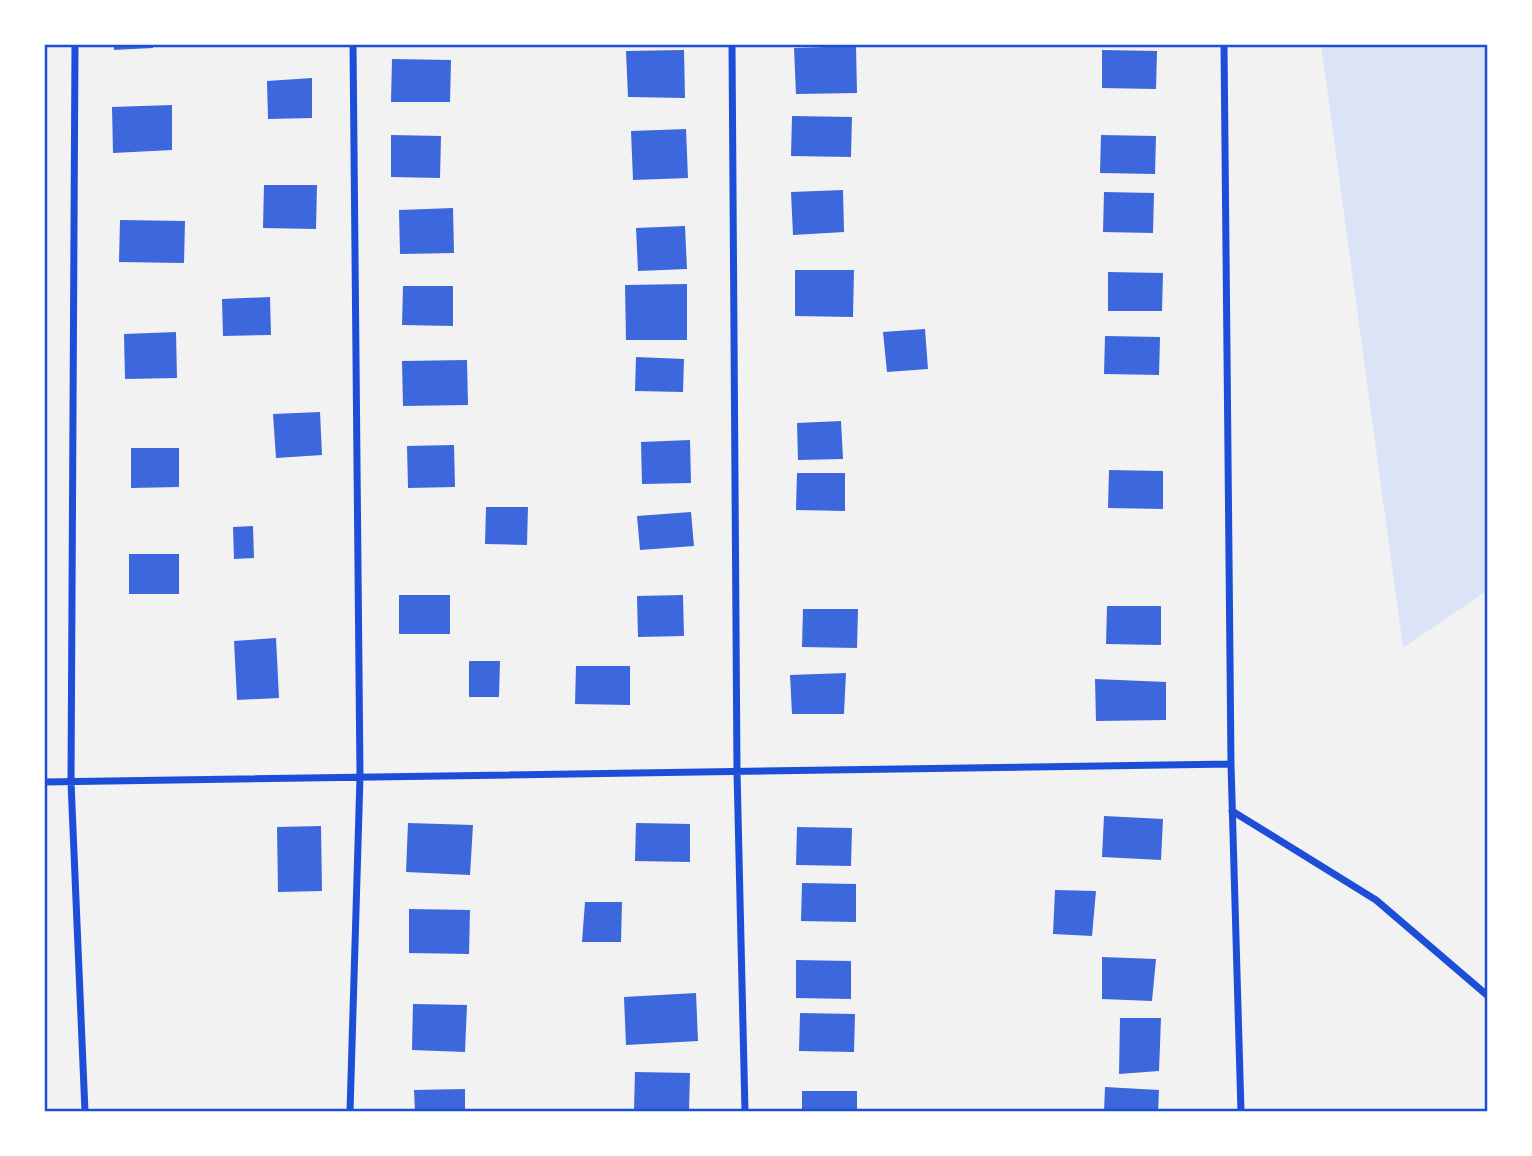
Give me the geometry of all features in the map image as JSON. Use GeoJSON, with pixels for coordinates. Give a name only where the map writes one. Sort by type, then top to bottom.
{"type":"FeatureCollection","features":[{"type":"Feature","properties":{"kind":"street"},"geometry":{"type":"LineString","coordinates":[[75,44],[71,782],[85,1112]]}},
{"type":"Feature","properties":{"kind":"street"},"geometry":{"type":"LineString","coordinates":[[350,1112],[360,777],[353,44]]}},
{"type":"Feature","properties":{"kind":"street"},"geometry":{"type":"LineString","coordinates":[[732,44],[737,771],[745,1112]]}},
{"type":"Feature","properties":{"kind":"street"},"geometry":{"type":"LineString","coordinates":[[1224,44],[1231,764],[1241,1112]]}},
{"type":"Feature","properties":{"kind":"street"},"geometry":{"type":"LineString","coordinates":[[44,782],[1231,764]]}},
{"type":"Feature","properties":{"kind":"street"},"geometry":{"type":"LineString","coordinates":[[1232,811],[1376,900],[1488,996]]}},
{"type":"Feature","properties":{"kind":"shaded area"},"geometry":{"type":"Polygon","coordinates":[[[1321,44],[1488,44],[1488,590],[1403,648],[1321,44]]]}},
{"type":"Feature","properties":{"kind":"building"},"geometry":{"type":"Polygon","coordinates":[[[114,44],[153,44],[153,48],[114,50],[114,44]]]}},
{"type":"Feature","properties":{"kind":"building"},"geometry":{"type":"Polygon","coordinates":[[[856,46],[857,93],[796,94],[794,48],[856,46]]]}},
{"type":"Feature","properties":{"kind":"building"},"geometry":{"type":"Polygon","coordinates":[[[684,50],[685,98],[628,97],[626,51],[684,50]]]}},
{"type":"Feature","properties":{"kind":"building"},"geometry":{"type":"Polygon","coordinates":[[[1102,50],[1157,51],[1156,89],[1102,88],[1102,50]]]}},
{"type":"Feature","properties":{"kind":"building"},"geometry":{"type":"Polygon","coordinates":[[[392,59],[451,60],[450,102],[391,102],[392,59]]]}},
{"type":"Feature","properties":{"kind":"building"},"geometry":{"type":"Polygon","coordinates":[[[312,78],[312,118],[268,119],[267,81],[312,78]]]}},
{"type":"Feature","properties":{"kind":"building"},"geometry":{"type":"Polygon","coordinates":[[[172,105],[172,150],[113,153],[112,107],[172,105]]]}},
{"type":"Feature","properties":{"kind":"building"},"geometry":{"type":"Polygon","coordinates":[[[792,116],[852,117],[851,157],[791,156],[792,116]]]}},
{"type":"Feature","properties":{"kind":"building"},"geometry":{"type":"Polygon","coordinates":[[[686,129],[688,178],[633,180],[631,131],[686,129]]]}},
{"type":"Feature","properties":{"kind":"building"},"geometry":{"type":"Polygon","coordinates":[[[391,135],[441,136],[440,178],[391,177],[391,135]]]}},
{"type":"Feature","properties":{"kind":"building"},"geometry":{"type":"Polygon","coordinates":[[[1101,135],[1156,136],[1155,174],[1100,173],[1101,135]]]}},
{"type":"Feature","properties":{"kind":"building"},"geometry":{"type":"Polygon","coordinates":[[[264,185],[317,185],[316,229],[263,228],[264,185]]]}},
{"type":"Feature","properties":{"kind":"building"},"geometry":{"type":"Polygon","coordinates":[[[843,190],[844,232],[793,235],[791,192],[843,190]]]}},
{"type":"Feature","properties":{"kind":"building"},"geometry":{"type":"Polygon","coordinates":[[[1104,192],[1154,193],[1153,233],[1103,232],[1104,192]]]}},
{"type":"Feature","properties":{"kind":"building"},"geometry":{"type":"Polygon","coordinates":[[[453,208],[454,253],[400,254],[399,210],[453,208]]]}},
{"type":"Feature","properties":{"kind":"building"},"geometry":{"type":"Polygon","coordinates":[[[120,220],[185,221],[184,263],[119,262],[120,220]]]}},
{"type":"Feature","properties":{"kind":"building"},"geometry":{"type":"Polygon","coordinates":[[[685,226],[687,269],[638,271],[636,228],[685,226]]]}},
{"type":"Feature","properties":{"kind":"building"},"geometry":{"type":"Polygon","coordinates":[[[795,270],[854,270],[853,317],[795,316],[795,270]]]}},
{"type":"Feature","properties":{"kind":"building"},"geometry":{"type":"Polygon","coordinates":[[[1108,272],[1163,273],[1162,311],[1108,311],[1108,272]]]}},
{"type":"Feature","properties":{"kind":"building"},"geometry":{"type":"Polygon","coordinates":[[[687,284],[687,340],[626,340],[625,285],[687,284]]]}},
{"type":"Feature","properties":{"kind":"building"},"geometry":{"type":"Polygon","coordinates":[[[403,286],[453,286],[453,326],[402,325],[403,286]]]}},
{"type":"Feature","properties":{"kind":"building"},"geometry":{"type":"Polygon","coordinates":[[[270,297],[271,335],[223,336],[222,299],[270,297]]]}},
{"type":"Feature","properties":{"kind":"building"},"geometry":{"type":"Polygon","coordinates":[[[925,329],[928,369],[887,372],[883,332],[925,329]]]}},
{"type":"Feature","properties":{"kind":"building"},"geometry":{"type":"Polygon","coordinates":[[[176,332],[177,378],[125,379],[124,334],[176,332]]]}},
{"type":"Feature","properties":{"kind":"building"},"geometry":{"type":"Polygon","coordinates":[[[1105,336],[1160,337],[1159,375],[1104,374],[1105,336]]]}},
{"type":"Feature","properties":{"kind":"building"},"geometry":{"type":"Polygon","coordinates":[[[636,357],[684,359],[683,392],[635,391],[636,357]]]}},
{"type":"Feature","properties":{"kind":"building"},"geometry":{"type":"Polygon","coordinates":[[[467,360],[468,405],[403,406],[402,361],[467,360]]]}},
{"type":"Feature","properties":{"kind":"building"},"geometry":{"type":"Polygon","coordinates":[[[320,412],[322,455],[276,458],[273,414],[320,412]]]}},
{"type":"Feature","properties":{"kind":"building"},"geometry":{"type":"Polygon","coordinates":[[[841,421],[843,459],[798,460],[797,423],[841,421]]]}},
{"type":"Feature","properties":{"kind":"building"},"geometry":{"type":"Polygon","coordinates":[[[690,440],[691,483],[642,484],[641,442],[690,440]]]}},
{"type":"Feature","properties":{"kind":"building"},"geometry":{"type":"Polygon","coordinates":[[[454,445],[455,487],[408,488],[407,446],[454,445]]]}},
{"type":"Feature","properties":{"kind":"building"},"geometry":{"type":"Polygon","coordinates":[[[131,448],[179,448],[179,487],[131,488],[131,448]]]}},
{"type":"Feature","properties":{"kind":"building"},"geometry":{"type":"Polygon","coordinates":[[[1109,470],[1163,471],[1163,509],[1108,508],[1109,470]]]}},
{"type":"Feature","properties":{"kind":"building"},"geometry":{"type":"Polygon","coordinates":[[[797,473],[845,473],[845,511],[796,510],[797,473]]]}},
{"type":"Feature","properties":{"kind":"building"},"geometry":{"type":"Polygon","coordinates":[[[486,507],[528,507],[527,545],[485,544],[486,507]]]}},
{"type":"Feature","properties":{"kind":"building"},"geometry":{"type":"Polygon","coordinates":[[[691,512],[694,546],[640,550],[637,516],[691,512]]]}},
{"type":"Feature","properties":{"kind":"building"},"geometry":{"type":"Polygon","coordinates":[[[253,526],[254,558],[234,559],[233,527],[253,526]]]}},
{"type":"Feature","properties":{"kind":"building"},"geometry":{"type":"Polygon","coordinates":[[[129,554],[179,554],[179,594],[129,594],[129,554]]]}},
{"type":"Feature","properties":{"kind":"building"},"geometry":{"type":"Polygon","coordinates":[[[399,595],[450,595],[450,634],[399,634],[399,595]]]}},
{"type":"Feature","properties":{"kind":"building"},"geometry":{"type":"Polygon","coordinates":[[[683,595],[684,636],[638,637],[637,596],[683,595]]]}},
{"type":"Feature","properties":{"kind":"building"},"geometry":{"type":"Polygon","coordinates":[[[1107,606],[1161,606],[1161,645],[1106,644],[1107,606]]]}},
{"type":"Feature","properties":{"kind":"building"},"geometry":{"type":"Polygon","coordinates":[[[803,609],[858,609],[857,648],[802,647],[803,609]]]}},
{"type":"Feature","properties":{"kind":"building"},"geometry":{"type":"Polygon","coordinates":[[[276,638],[279,698],[237,700],[234,641],[276,638]]]}},
{"type":"Feature","properties":{"kind":"building"},"geometry":{"type":"Polygon","coordinates":[[[469,661],[500,661],[499,697],[469,697],[469,661]]]}},
{"type":"Feature","properties":{"kind":"building"},"geometry":{"type":"Polygon","coordinates":[[[576,666],[630,666],[630,705],[575,704],[576,666]]]}},
{"type":"Feature","properties":{"kind":"building"},"geometry":{"type":"Polygon","coordinates":[[[846,673],[844,714],[792,714],[790,675],[846,673]]]}},
{"type":"Feature","properties":{"kind":"building"},"geometry":{"type":"Polygon","coordinates":[[[1095,679],[1166,682],[1166,720],[1096,721],[1095,679]]]}},
{"type":"Feature","properties":{"kind":"building"},"geometry":{"type":"Polygon","coordinates":[[[1104,816],[1163,819],[1161,860],[1102,857],[1104,816]]]}},
{"type":"Feature","properties":{"kind":"building"},"geometry":{"type":"Polygon","coordinates":[[[408,823],[473,825],[470,875],[406,872],[408,823]]]}},
{"type":"Feature","properties":{"kind":"building"},"geometry":{"type":"Polygon","coordinates":[[[636,823],[690,824],[690,862],[635,861],[636,823]]]}},
{"type":"Feature","properties":{"kind":"building"},"geometry":{"type":"Polygon","coordinates":[[[321,826],[322,891],[278,892],[277,827],[321,826]]]}},
{"type":"Feature","properties":{"kind":"building"},"geometry":{"type":"Polygon","coordinates":[[[797,827],[852,828],[851,866],[796,865],[797,827]]]}},
{"type":"Feature","properties":{"kind":"building"},"geometry":{"type":"Polygon","coordinates":[[[802,883],[856,884],[856,922],[801,921],[802,883]]]}},
{"type":"Feature","properties":{"kind":"building"},"geometry":{"type":"Polygon","coordinates":[[[1055,890],[1096,891],[1092,936],[1053,934],[1055,890]]]}},
{"type":"Feature","properties":{"kind":"building"},"geometry":{"type":"Polygon","coordinates":[[[585,902],[622,902],[621,942],[582,942],[585,902]]]}},
{"type":"Feature","properties":{"kind":"building"},"geometry":{"type":"Polygon","coordinates":[[[409,909],[470,910],[469,954],[409,953],[409,909]]]}},
{"type":"Feature","properties":{"kind":"building"},"geometry":{"type":"Polygon","coordinates":[[[1102,957],[1156,959],[1152,1001],[1102,999],[1102,957]]]}},
{"type":"Feature","properties":{"kind":"building"},"geometry":{"type":"Polygon","coordinates":[[[796,960],[851,961],[851,999],[796,998],[796,960]]]}},
{"type":"Feature","properties":{"kind":"building"},"geometry":{"type":"Polygon","coordinates":[[[696,993],[698,1041],[626,1045],[624,997],[696,993]]]}},
{"type":"Feature","properties":{"kind":"building"},"geometry":{"type":"Polygon","coordinates":[[[413,1004],[467,1005],[465,1052],[412,1050],[413,1004]]]}},
{"type":"Feature","properties":{"kind":"building"},"geometry":{"type":"Polygon","coordinates":[[[800,1013],[855,1014],[854,1052],[799,1051],[800,1013]]]}},
{"type":"Feature","properties":{"kind":"building"},"geometry":{"type":"Polygon","coordinates":[[[1120,1018],[1161,1018],[1159,1071],[1119,1074],[1120,1018]]]}},
{"type":"Feature","properties":{"kind":"building"},"geometry":{"type":"Polygon","coordinates":[[[635,1072],[690,1073],[689,1111],[634,1110],[635,1072]]]}},
{"type":"Feature","properties":{"kind":"building"},"geometry":{"type":"Polygon","coordinates":[[[1105,1087],[1159,1090],[1158,1112],[1104,1112],[1105,1087]]]}},
{"type":"Feature","properties":{"kind":"building"},"geometry":{"type":"Polygon","coordinates":[[[465,1089],[465,1112],[415,1112],[414,1090],[465,1089]]]}},
{"type":"Feature","properties":{"kind":"building"},"geometry":{"type":"Polygon","coordinates":[[[802,1091],[857,1091],[857,1112],[802,1112],[802,1091]]]}}]}
